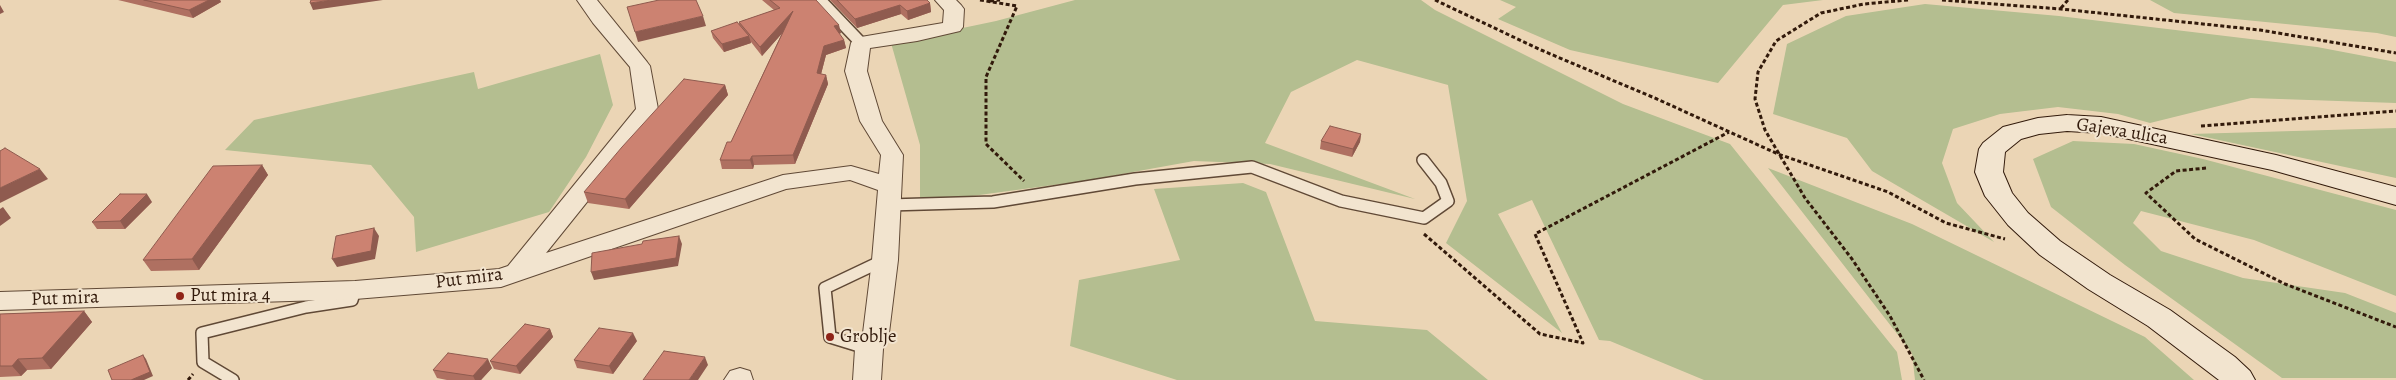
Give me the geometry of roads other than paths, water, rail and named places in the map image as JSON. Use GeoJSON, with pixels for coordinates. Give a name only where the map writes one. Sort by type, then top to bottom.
{"type":"FeatureCollection","features":[{"type":"Feature","properties":{"kind":"main road","name":"Gajeva ulica"},"geometry":{"type":"LineString","coordinates":[[2239,380],[2224,365],[2158,318],[2099,282],[2050,248],[2018,219],[1999,196],[1988,172],[1992,149],[2012,133],[2038,126],[2067,123],[2101,125],[2276,163],[2396,196]]}},
{"type":"Feature","properties":{"kind":"street"},"geometry":{"type":"LineString","coordinates":[[517,273],[636,126],[647,109],[640,66],[600,19],[587,0]]}},
{"type":"Feature","properties":{"kind":"street"},"geometry":{"type":"LineString","coordinates":[[867,380],[869,350],[876,333],[886,254],[892,155],[871,120],[856,71],[861,43],[917,36],[953,28],[954,9],[945,0]]}},
{"type":"Feature","properties":{"kind":"street","name":"Put mira"},"geometry":{"type":"LineString","coordinates":[[0,301],[356,290],[501,278],[783,182],[851,173],[889,196]]}},
{"type":"Feature","properties":{"kind":"lane"},"geometry":{"type":"LineString","coordinates":[[820,0],[861,43]]}},
{"type":"Feature","properties":{"kind":"lane"},"geometry":{"type":"LineString","coordinates":[[889,196],[992,202],[1135,179],[1252,167],[1341,201],[1424,218],[1448,201],[1441,183],[1424,160]]}},
{"type":"Feature","properties":{"kind":"lane"},"geometry":{"type":"LineString","coordinates":[[869,350],[830,337],[825,288],[886,254]]}},
{"type":"Feature","properties":{"kind":"lane"},"geometry":{"type":"LineString","coordinates":[[233,380],[203,362],[202,333],[306,307],[352,300],[356,290]]}},
{"type":"Feature","properties":{"kind":"place","name":"Put mira 4"},"geometry":{"type":"Point","coordinates":[180,296]}},
{"type":"Feature","properties":{"kind":"place","name":"Groblje"},"geometry":{"type":"Point","coordinates":[830,337]}}]}
